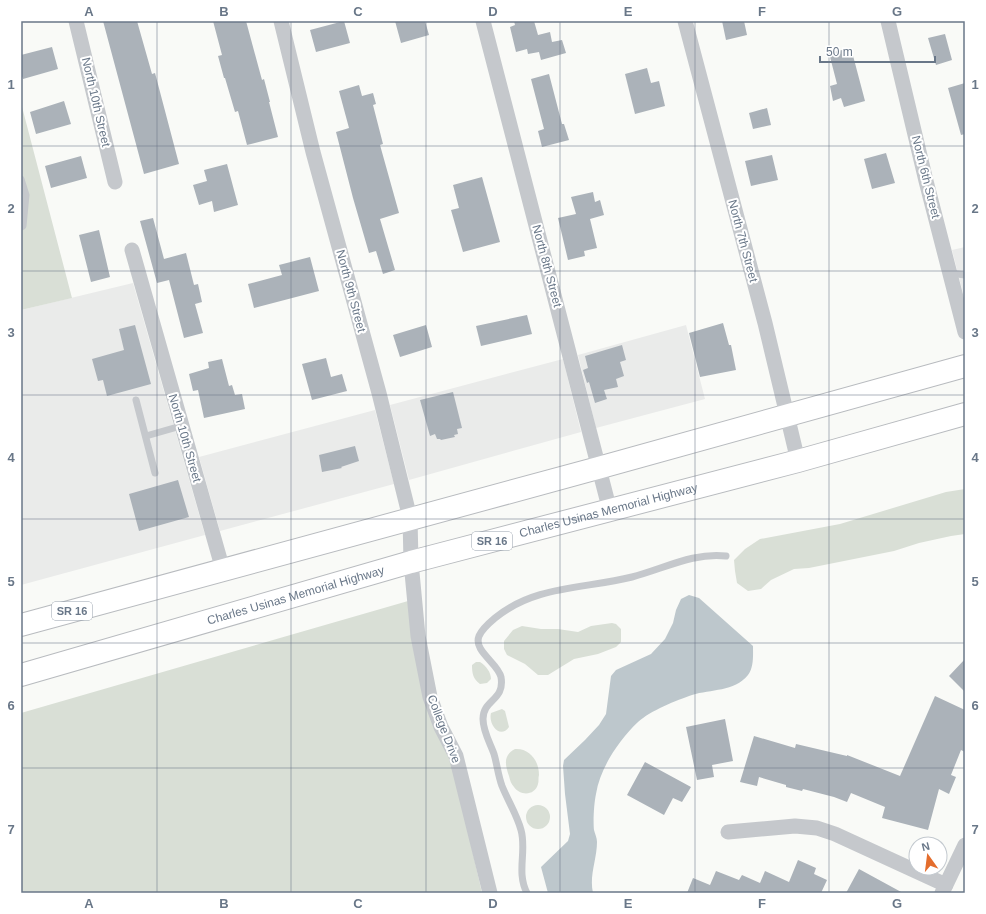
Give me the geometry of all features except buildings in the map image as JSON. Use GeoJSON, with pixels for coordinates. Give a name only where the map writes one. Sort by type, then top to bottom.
{"type":"FeatureCollection","features":[{"type":"Feature","properties":{"kind":"highway","name":"SR 16"},"geometry":{"type":"LineString","coordinates":[[21,625],[598,468],[965,366]]}},
{"type":"Feature","properties":{"kind":"highway","name":"Charles Usinas Memorial Highway"},"geometry":{"type":"LineString","coordinates":[[21,675],[411,562],[798,461],[965,414]]}},
{"type":"Feature","properties":{"kind":"street","name":"North 10th Street"},"geometry":{"type":"LineString","coordinates":[[76,21],[115,182]]}},
{"type":"Feature","properties":{"kind":"street","name":"North 9th Street"},"geometry":{"type":"LineString","coordinates":[[281,21],[313,152],[377,385],[410,518],[411,562]]}},
{"type":"Feature","properties":{"kind":"street","name":"North 8th Street"},"geometry":{"type":"LineString","coordinates":[[483,21],[610,511]]}},
{"type":"Feature","properties":{"kind":"street","name":"North 7th Street"},"geometry":{"type":"LineString","coordinates":[[685,21],[765,323],[798,461]]}},
{"type":"Feature","properties":{"kind":"street","name":"North 6th Street"},"geometry":{"type":"LineString","coordinates":[[888,21],[926,181],[965,332]]}},
{"type":"Feature","properties":{"kind":"street","name":"North 10th Street"},"geometry":{"type":"LineString","coordinates":[[132,250],[223,570]]}},
{"type":"Feature","properties":{"kind":"street","name":"College Drive"},"geometry":{"type":"LineString","coordinates":[[411,562],[418,636],[430,697],[441,727],[456,756],[490,893]]}},
{"type":"Feature","properties":{"kind":"street"},"geometry":{"type":"LineString","coordinates":[[728,832],[795,826],[817,828],[835,834],[944,889],[965,844]]}},
{"type":"Feature","properties":{"kind":"lane"},"geometry":{"type":"LineString","coordinates":[[21,179],[26,195],[23,226],[21,227]]}},
{"type":"Feature","properties":{"kind":"lane"},"geometry":{"type":"LineString","coordinates":[[950,273],[965,275]]}},
{"type":"Feature","properties":{"kind":"lane"},"geometry":{"type":"LineString","coordinates":[[136,400],[156,473]]}},
{"type":"Feature","properties":{"kind":"lane"},"geometry":{"type":"LineString","coordinates":[[146,436],[181,426]]}},
{"type":"Feature","properties":{"kind":"lane"},"geometry":{"type":"LineString","coordinates":[[527,893],[521,872],[522,833],[496,769],[494,754],[483,720],[484,712],[488,705],[499,694],[501,689],[500,675],[497,668],[480,647],[478,637],[487,625],[502,612],[539,594],[554,590],[627,578],[688,559],[716,555],[726,556]]}},
{"type":"Feature","properties":{"kind":"shaded area"},"geometry":{"type":"Polygon","coordinates":[[[21,103],[72,298],[21,310],[21,103]]]}},
{"type":"Feature","properties":{"kind":"shaded area"},"geometry":{"type":"Polygon","coordinates":[[[965,247],[965,301],[952,250],[965,247]]]}},
{"type":"Feature","properties":{"kind":"shaded area"},"geometry":{"type":"Polygon","coordinates":[[[133,283],[205,535],[21,585],[21,310],[133,283]]]}},
{"type":"Feature","properties":{"kind":"shaded area"},"geometry":{"type":"Polygon","coordinates":[[[686,325],[705,399],[596,428],[578,355],[686,325]]]}},
{"type":"Feature","properties":{"kind":"shaded area"},"geometry":{"type":"Polygon","coordinates":[[[563,359],[581,432],[409,480],[390,405],[563,359]]]}},
{"type":"Feature","properties":{"kind":"shaded area"},"geometry":{"type":"Polygon","coordinates":[[[375,410],[394,484],[220,531],[199,457],[375,410]]]}},
{"type":"Feature","properties":{"kind":"shaded area"},"geometry":{"type":"Polygon","coordinates":[[[965,489],[965,534],[919,543],[894,551],[809,568],[794,569],[771,580],[761,589],[748,591],[737,583],[734,560],[745,549],[760,539],[840,524],[946,492],[965,489]]]}},
{"type":"Feature","properties":{"kind":"shaded area"},"geometry":{"type":"Polygon","coordinates":[[[689,595],[699,598],[753,646],[753,661],[750,672],[742,680],[729,687],[692,695],[664,706],[643,718],[631,729],[611,755],[598,784],[594,812],[594,830],[597,848],[592,880],[593,893],[548,893],[541,867],[568,841],[570,834],[565,794],[564,760],[599,725],[606,714],[611,676],[616,670],[651,654],[665,639],[673,623],[676,610],[681,599],[689,595]]]}},
{"type":"Feature","properties":{"kind":"shaded area"},"geometry":{"type":"Polygon","coordinates":[[[415,599],[482,893],[21,893],[21,713],[415,599]]]}},
{"type":"Feature","properties":{"kind":"shaded area"},"geometry":{"type":"Polygon","coordinates":[[[612,623],[616,624],[621,629],[621,642],[616,647],[598,654],[574,659],[548,675],[538,675],[525,664],[507,655],[504,649],[504,641],[513,630],[522,626],[578,632],[591,626],[612,623]]]}},
{"type":"Feature","properties":{"kind":"shaded area"},"geometry":{"type":"Polygon","coordinates":[[[476,662],[480,662],[489,672],[491,679],[487,683],[480,684],[474,678],[472,665],[476,662]]]}},
{"type":"Feature","properties":{"kind":"shaded area"},"geometry":{"type":"Polygon","coordinates":[[[502,709],[505,711],[509,727],[506,731],[502,732],[493,726],[491,722],[491,713],[502,709]]]}},
{"type":"Feature","properties":{"kind":"shaded area"},"geometry":{"type":"Polygon","coordinates":[[[515,749],[520,749],[529,753],[537,764],[539,770],[538,783],[534,791],[531,793],[520,792],[513,786],[510,780],[506,761],[508,754],[515,749]]]}},
{"type":"Feature","properties":{"kind":"shaded area"},"geometry":{"type":"Polygon","coordinates":[[[538,805],[547,808],[550,817],[547,826],[538,829],[529,826],[526,817],[529,808],[538,805]]]}}]}
